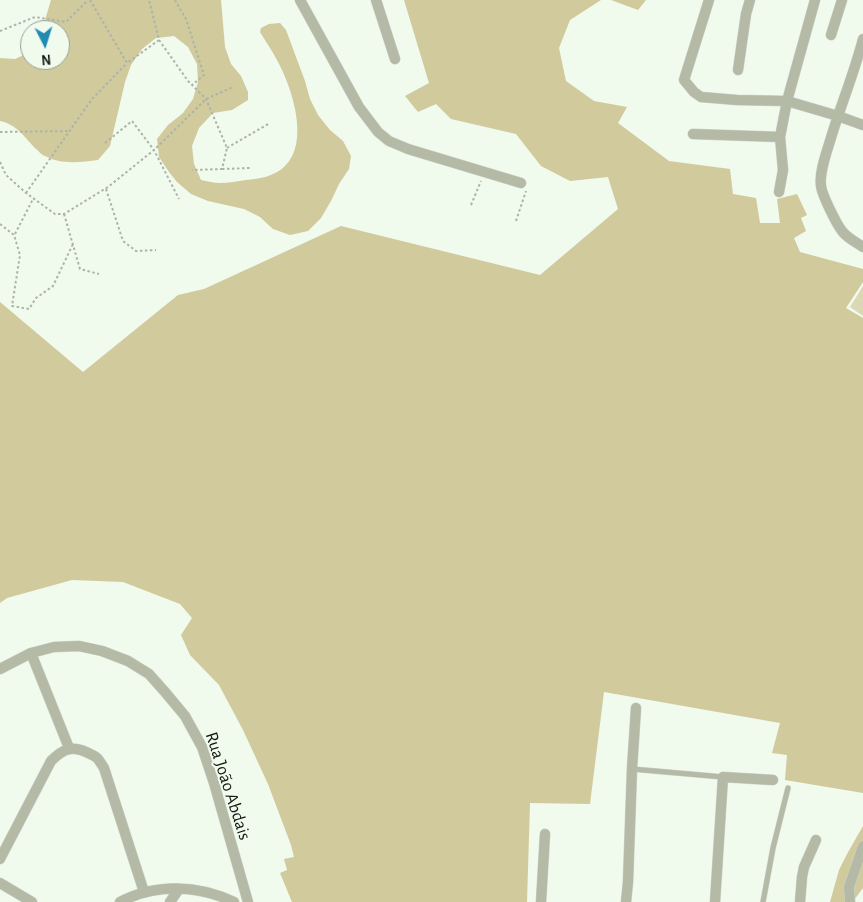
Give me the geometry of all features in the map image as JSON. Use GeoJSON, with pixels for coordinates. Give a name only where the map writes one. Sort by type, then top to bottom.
{"type":"FeatureCollection","features":[{"type":"Feature","properties":{"kind":"street"},"geometry":{"type":"LineString","coordinates":[[300,0],[359,107],[378,132],[389,140],[408,149],[521,183]]}},
{"type":"Feature","properties":{"kind":"street"},"geometry":{"type":"LineString","coordinates":[[376,0],[394,59]]}},
{"type":"Feature","properties":{"kind":"street"},"geometry":{"type":"LineString","coordinates":[[710,0],[684,80],[701,98],[787,100],[863,126]]}},
{"type":"Feature","properties":{"kind":"street"},"geometry":{"type":"LineString","coordinates":[[738,70],[746,14],[750,0]]}},
{"type":"Feature","properties":{"kind":"street"},"geometry":{"type":"LineString","coordinates":[[779,192],[783,170],[780,137],[787,100],[815,0]]}},
{"type":"Feature","properties":{"kind":"street"},"geometry":{"type":"LineString","coordinates":[[831,35],[842,0]]}},
{"type":"Feature","properties":{"kind":"street"},"geometry":{"type":"LineString","coordinates":[[863,39],[822,165],[821,186],[841,230],[863,247]]}},
{"type":"Feature","properties":{"kind":"street"},"geometry":{"type":"LineString","coordinates":[[693,134],[780,137]]}},
{"type":"Feature","properties":{"kind":"street","name":"Rua João Abdais"},"geometry":{"type":"LineString","coordinates":[[0,669],[31,653],[54,647],[79,646],[102,651],[128,661],[149,674],[185,716],[202,747],[248,902]]}},
{"type":"Feature","properties":{"kind":"street"},"geometry":{"type":"LineString","coordinates":[[31,653],[69,748]]}},
{"type":"Feature","properties":{"kind":"street"},"geometry":{"type":"LineString","coordinates":[[626,902],[636,708]]}},
{"type":"Feature","properties":{"kind":"street"},"geometry":{"type":"LineString","coordinates":[[0,859],[51,761],[58,754],[69,748],[75,748],[96,757],[104,768],[144,892]]}},
{"type":"Feature","properties":{"kind":"street"},"geometry":{"type":"LineString","coordinates":[[715,902],[723,777],[772,780]]}},
{"type":"Feature","properties":{"kind":"street"},"geometry":{"type":"LineString","coordinates":[[541,902],[545,834]]}},
{"type":"Feature","properties":{"kind":"street"},"geometry":{"type":"LineString","coordinates":[[800,902],[804,867],[816,840]]}},
{"type":"Feature","properties":{"kind":"street"},"geometry":{"type":"LineString","coordinates":[[850,902],[849,887],[863,846]]}},
{"type":"Feature","properties":{"kind":"street"},"geometry":{"type":"LineString","coordinates":[[0,883],[32,902]]}},
{"type":"Feature","properties":{"kind":"street"},"geometry":{"type":"LineString","coordinates":[[120,902],[130,896],[162,889],[198,890],[234,902]]}},
{"type":"Feature","properties":{"kind":"street"},"geometry":{"type":"LineString","coordinates":[[170,902],[179,889]]}},
{"type":"Feature","properties":{"kind":"lane"},"geometry":{"type":"LineString","coordinates":[[632,769],[723,777]]}},
{"type":"Feature","properties":{"kind":"lane"},"geometry":{"type":"LineString","coordinates":[[763,902],[773,848],[788,788]]}},
{"type":"Feature","properties":{"kind":"path"},"geometry":{"type":"LineString","coordinates":[[0,31],[35,16],[66,22],[89,0],[127,62]]}},
{"type":"Feature","properties":{"kind":"path"},"geometry":{"type":"LineString","coordinates":[[149,0],[159,40],[192,85],[206,100],[226,148],[222,169]]}},
{"type":"Feature","properties":{"kind":"path"},"geometry":{"type":"LineString","coordinates":[[175,0],[186,19],[204,75],[192,85]]}},
{"type":"Feature","properties":{"kind":"path"},"geometry":{"type":"LineString","coordinates":[[26,194],[92,99],[127,62],[159,40]]}},
{"type":"Feature","properties":{"kind":"path"},"geometry":{"type":"LineString","coordinates":[[0,162],[6,175],[26,194],[54,214],[64,214],[106,189],[154,150],[206,100],[233,87]]}},
{"type":"Feature","properties":{"kind":"path"},"geometry":{"type":"LineString","coordinates":[[105,143],[132,121],[154,150],[179,199]]}},
{"type":"Feature","properties":{"kind":"path"},"geometry":{"type":"LineString","coordinates":[[226,148],[270,123]]}},
{"type":"Feature","properties":{"kind":"path"},"geometry":{"type":"LineString","coordinates":[[0,132],[70,131]]}},
{"type":"Feature","properties":{"kind":"path"},"geometry":{"type":"LineString","coordinates":[[192,170],[250,168]]}},
{"type":"Feature","properties":{"kind":"path"},"geometry":{"type":"LineString","coordinates":[[472,205],[485,172]]}},
{"type":"Feature","properties":{"kind":"path"},"geometry":{"type":"LineString","coordinates":[[516,221],[527,188],[526,185],[521,183]]}},
{"type":"Feature","properties":{"kind":"path"},"geometry":{"type":"LineString","coordinates":[[106,189],[123,241],[136,251],[156,250]]}},
{"type":"Feature","properties":{"kind":"path"},"geometry":{"type":"LineString","coordinates":[[14,235],[33,199]]}},
{"type":"Feature","properties":{"kind":"path"},"geometry":{"type":"LineString","coordinates":[[64,214],[80,269],[99,274]]}},
{"type":"Feature","properties":{"kind":"path"},"geometry":{"type":"LineString","coordinates":[[0,224],[14,235],[20,255],[12,306],[30,309],[36,298],[53,286],[73,244]]}},
{"type":"Feature","properties":{"kind":"shaded area"},"geometry":{"type":"Polygon","coordinates":[[[51,0],[221,0],[225,47],[231,64],[241,76],[248,92],[248,100],[232,110],[213,113],[199,128],[192,146],[194,164],[201,180],[218,183],[251,180],[267,176],[285,166],[292,156],[296,143],[297,129],[293,100],[289,86],[274,54],[260,32],[261,28],[269,24],[280,23],[286,30],[310,99],[318,115],[330,130],[343,141],[351,156],[349,169],[321,218],[308,231],[290,235],[273,229],[260,217],[244,209],[208,201],[191,194],[177,182],[159,157],[157,139],[168,125],[183,113],[193,99],[198,82],[197,64],[188,47],[174,36],[156,38],[142,49],[131,65],[125,82],[110,146],[98,160],[58,161],[41,154],[16,128],[0,121],[0,58],[15,59],[20,57],[20,70],[70,70],[70,20],[45,20],[51,0]]]}},
{"type":"Feature","properties":{"kind":"shaded area"},"geometry":{"type":"Polygon","coordinates":[[[404,0],[601,0],[570,20],[559,48],[566,81],[594,101],[627,107],[618,123],[669,161],[730,169],[733,194],[756,198],[760,223],[780,223],[777,199],[797,194],[807,215],[801,218],[806,231],[794,238],[800,252],[863,269],[863,282],[846,308],[863,318],[863,793],[785,780],[787,755],[772,753],[780,723],[604,692],[590,804],[530,803],[527,902],[292,902],[280,873],[287,870],[284,859],[294,857],[291,845],[268,784],[243,730],[219,685],[190,655],[181,635],[192,618],[180,604],[123,582],[72,580],[7,598],[0,603],[0,302],[83,372],[178,295],[204,289],[341,226],[540,275],[618,209],[608,177],[570,181],[541,166],[516,134],[451,119],[436,104],[418,112],[405,96],[429,83],[404,0]]]}},
{"type":"Feature","properties":{"kind":"shaded area"},"geometry":{"type":"Polygon","coordinates":[[[611,0],[646,0],[638,10],[611,0]]]}},
{"type":"Feature","properties":{"kind":"shaded area"},"geometry":{"type":"Polygon","coordinates":[[[863,286],[863,316],[850,307],[863,286]]]}},
{"type":"Feature","properties":{"kind":"shaded area"},"geometry":{"type":"Polygon","coordinates":[[[863,826],[863,888],[854,902],[830,902],[839,870],[863,826]]]}}]}
